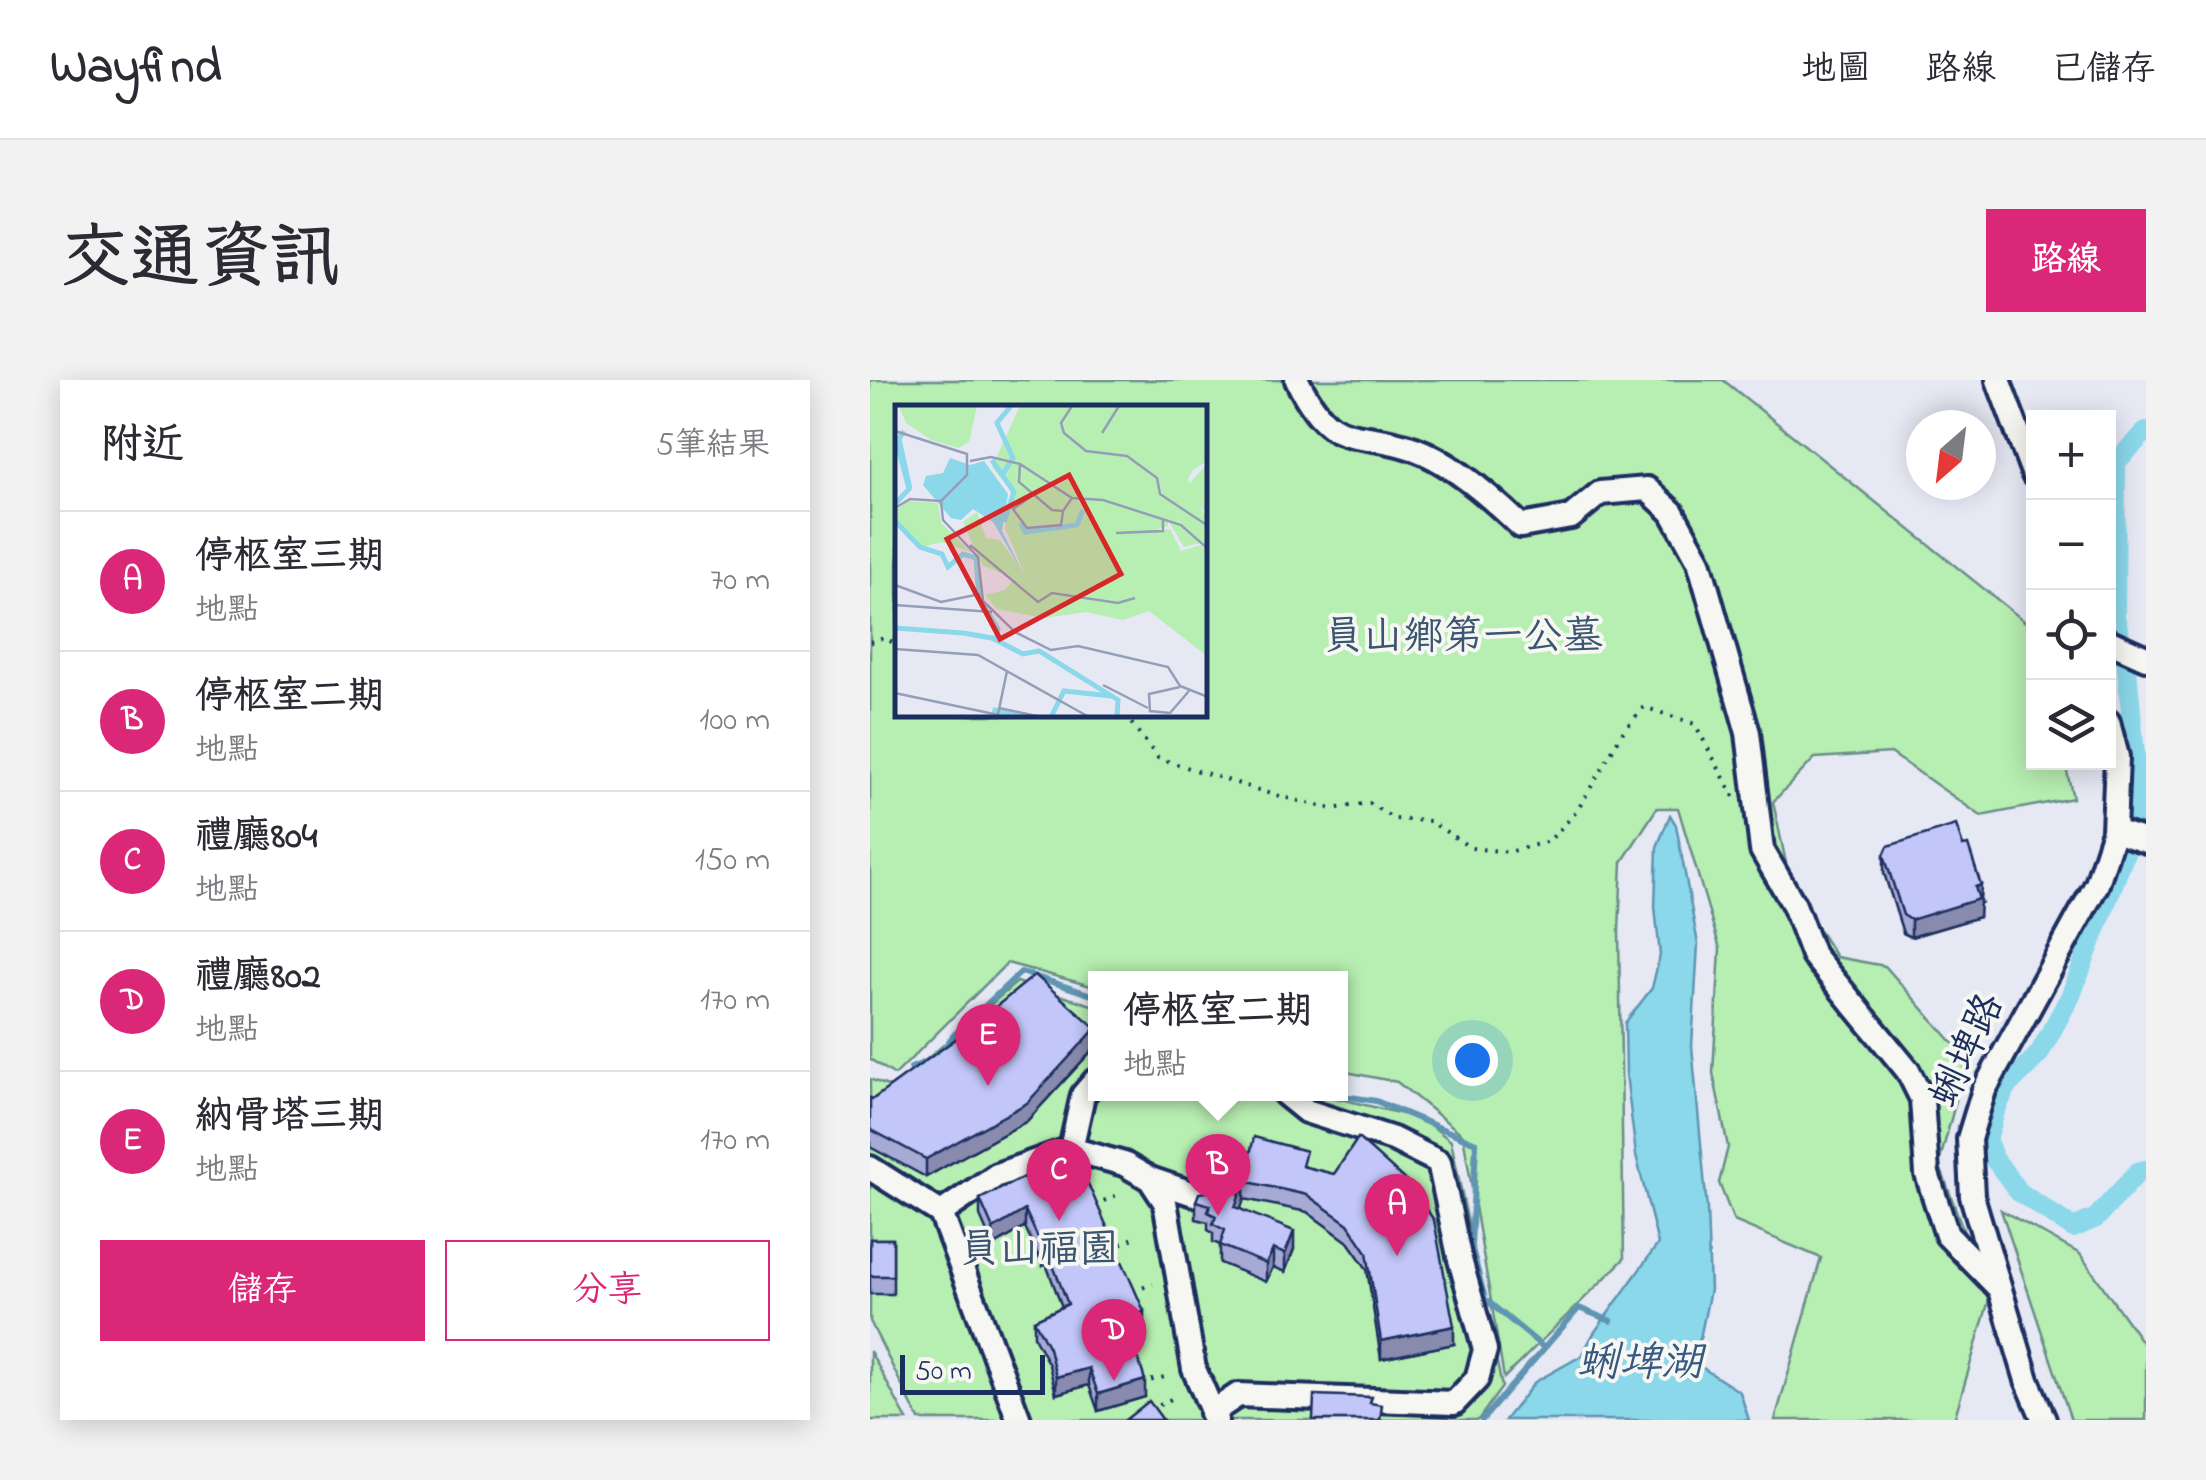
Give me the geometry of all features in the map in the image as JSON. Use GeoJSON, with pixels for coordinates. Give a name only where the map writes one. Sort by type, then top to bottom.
{"type":"FeatureCollection","features":[{"type":"Feature","properties":{"kind":"street"},"geometry":{"type":"LineString","coordinates":[[1297,380],[1313,411],[1345,436],[1416,450],[1497,503],[1522,526],[1571,517],[1600,493],[1647,488],[1672,512],[1698,561],[1748,733],[1762,850],[1794,905],[1813,955],[1908,1071],[1922,1100],[1927,1174],[1947,1235],[1998,1287]]}},
{"type":"Feature","properties":{"kind":"street"},"geometry":{"type":"LineString","coordinates":[[1998,380],[2026,454]]}},
{"type":"Feature","properties":{"kind":"street"},"geometry":{"type":"LineString","coordinates":[[2116,644],[2140,654]]}},
{"type":"Feature","properties":{"kind":"street","name":"蜊埤路"},"geometry":{"type":"LineString","coordinates":[[2044,1420],[2027,1380],[1972,1196],[1969,1139],[1984,1090],[2096,884],[2114,831],[2116,754]]}},
{"type":"Feature","properties":{"kind":"street"},"geometry":{"type":"LineString","coordinates":[[2114,831],[2146,841]]}},
{"type":"Feature","properties":{"kind":"street"},"geometry":{"type":"LineString","coordinates":[[1071,1149],[1088,1091]]}},
{"type":"Feature","properties":{"kind":"street"},"geometry":{"type":"LineString","coordinates":[[1150,1179],[1165,1202],[1194,1369],[1213,1417],[1238,1395],[1454,1402],[1477,1379],[1485,1350],[1458,1256],[1439,1162],[1393,1139],[1306,1111],[1294,1101]]}},
{"type":"Feature","properties":{"kind":"street"},"geometry":{"type":"LineString","coordinates":[[941,1213],[997,1175],[1071,1149],[1124,1164],[1150,1179],[1203,1196]]}},
{"type":"Feature","properties":{"kind":"street"},"geometry":{"type":"LineString","coordinates":[[870,1168],[941,1213],[1020,1420]]}},
{"type":"Feature","properties":{"kind":"path"},"geometry":{"type":"LineString","coordinates":[[870,642],[884,638],[895,643]]}},
{"type":"Feature","properties":{"kind":"path"},"geometry":{"type":"LineString","coordinates":[[1127,718],[1158,758],[1332,809],[1370,803],[1394,819],[1430,822],[1471,848],[1509,852],[1548,841],[1577,811],[1623,732],[1644,706],[1695,724],[1737,802]]}},
{"type":"Feature","properties":{"kind":"path"},"geometry":{"type":"LineString","coordinates":[[1090,1206],[1122,1193]]}},
{"type":"Feature","properties":{"kind":"path"},"geometry":{"type":"LineString","coordinates":[[1105,1251],[1138,1236]]}},
{"type":"Feature","properties":{"kind":"path"},"geometry":{"type":"LineString","coordinates":[[1129,1292],[1152,1284]]}},
{"type":"Feature","properties":{"kind":"path"},"geometry":{"type":"LineString","coordinates":[[1140,1383],[1165,1377]]}},
{"type":"Feature","properties":{"kind":"path"},"geometry":{"type":"LineString","coordinates":[[1146,1413],[1173,1398]]}},
{"type":"Feature","properties":{"kind":"green space","name":"員山鄉第一公墓"},"geometry":{"type":"Polygon","coordinates":[[[870,380],[1723,380],[2026,622],[2026,770],[2067,770],[2073,798],[1981,816],[1891,753],[1815,758],[1773,802],[1791,886],[1836,957],[1885,966],[1967,1059],[1939,1164],[1989,1300],[1954,1420],[1775,1420],[1821,1258],[1734,1221],[1719,1183],[1728,1147],[1713,1073],[1720,949],[1678,808],[1657,808],[1622,862],[1619,931],[1624,1259],[1504,1378],[1463,1135],[1397,1082],[1348,1072],[1348,971],[1088,971],[1088,985],[1007,963],[895,1075],[870,1059],[870,380]]]}},
{"type":"Feature","properties":{"kind":"green space","name":"員山福園"},"geometry":{"type":"Polygon","coordinates":[[[1017,982],[1088,1004],[1088,1101],[1348,1101],[1423,1119],[1451,1141],[1502,1387],[1478,1420],[919,1420],[870,1321],[870,1079],[893,1088],[1017,982]]]}},
{"type":"Feature","properties":{"kind":"green space"},"geometry":{"type":"Polygon","coordinates":[[[2001,1210],[2080,1254],[2146,1348],[2146,1420],[2071,1420],[2001,1210]]]}},
{"type":"Feature","properties":{"kind":"green space"},"geometry":{"type":"Polygon","coordinates":[[[870,1351],[907,1420],[870,1420],[870,1351]]]}},
{"type":"Feature","properties":{"kind":"water","name":"蜊埤湖"},"geometry":{"type":"Polygon","coordinates":[[[1670,815],[1676,825],[1698,944],[1692,1046],[1710,1290],[1695,1363],[1740,1392],[1749,1420],[1505,1420],[1535,1382],[1581,1356],[1658,1244],[1636,1155],[1626,1074],[1625,1023],[1652,988],[1660,955],[1655,907],[1657,847],[1670,815]]]}},
{"type":"Feature","properties":{"kind":"building"},"geometry":{"type":"Polygon","coordinates":[[[1956,825],[1963,846],[1968,845],[1981,885],[1975,887],[1979,899],[1911,920],[1903,915],[1884,855],[1888,846],[1956,825]]]}},
{"type":"Feature","properties":{"kind":"building"},"geometry":{"type":"Polygon","coordinates":[[[1035,975],[1088,1021],[1088,1037],[1027,1103],[926,1159],[870,1129],[870,1098],[957,1038],[1035,975]]]}},
{"type":"Feature","properties":{"kind":"building"},"geometry":{"type":"Polygon","coordinates":[[[1254,1137],[1306,1151],[1302,1166],[1334,1174],[1358,1138],[1407,1182],[1434,1220],[1454,1326],[1381,1341],[1367,1252],[1348,1224],[1307,1195],[1244,1181],[1235,1207],[1294,1231],[1285,1254],[1273,1249],[1266,1264],[1220,1245],[1225,1230],[1213,1224],[1216,1216],[1208,1212],[1210,1205],[1196,1201],[1199,1193],[1212,1191],[1217,1183],[1208,1160],[1221,1164],[1223,1157],[1235,1161],[1236,1151],[1250,1154],[1254,1137]]]}},
{"type":"Feature","properties":{"kind":"building"},"geometry":{"type":"Polygon","coordinates":[[[1074,1152],[1144,1311],[1126,1321],[1145,1380],[1098,1394],[1089,1368],[1056,1377],[1049,1348],[1034,1320],[1068,1304],[1046,1247],[1043,1249],[1025,1210],[993,1229],[980,1199],[1074,1152]]]}},
{"type":"Feature","properties":{"kind":"building"},"geometry":{"type":"Polygon","coordinates":[[[870,1239],[893,1239],[893,1276],[870,1276],[870,1239]]]}},
{"type":"Feature","properties":{"kind":"building"},"geometry":{"type":"Polygon","coordinates":[[[1314,1395],[1372,1397],[1370,1403],[1382,1405],[1380,1420],[1313,1420],[1314,1395]]]}},
{"type":"Feature","properties":{"kind":"building"},"geometry":{"type":"Polygon","coordinates":[[[1149,1401],[1163,1420],[1125,1420],[1149,1401]]]}},
{"type":"Feature","properties":{"kind":"waterway"},"geometry":{"type":"LineString","coordinates":[[2146,431],[2116,462],[2115,617],[2126,658],[2139,799],[2127,848],[2071,995],[2039,1054],[2007,1086],[1987,1140],[1993,1157],[2019,1192],[2073,1228],[2096,1218],[2138,1172],[2146,1170]]}},
{"type":"Feature","properties":{"kind":"waterway"},"geometry":{"type":"LineString","coordinates":[[939,1055],[953,1036],[1021,972],[1088,994]]}},
{"type":"Feature","properties":{"kind":"waterway"},"geometry":{"type":"LineString","coordinates":[[911,1068],[928,1061]]}},
{"type":"Feature","properties":{"kind":"waterway"},"geometry":{"type":"LineString","coordinates":[[1348,1097],[1376,1101],[1476,1143],[1471,1245],[1485,1299],[1543,1347]]}},
{"type":"Feature","properties":{"kind":"waterway"},"geometry":{"type":"LineString","coordinates":[[1482,1420],[1579,1308],[1611,1321]]}},
{"type":"Feature","properties":{"kind":"place","name":"納骨塔三期"},"geometry":{"type":"Point","coordinates":[988,1086]}},
{"type":"Feature","properties":{"kind":"place","name":"停柩室二期"},"geometry":{"type":"Point","coordinates":[1218,1216]}},
{"type":"Feature","properties":{"kind":"place","name":"禮廳804"},"geometry":{"type":"Point","coordinates":[1059,1221]}},
{"type":"Feature","properties":{"kind":"place","name":"停柩室三期"},"geometry":{"type":"Point","coordinates":[1397,1256]}},
{"type":"Feature","properties":{"kind":"place","name":"禮廳802"},"geometry":{"type":"Point","coordinates":[1114,1381]}}]}
